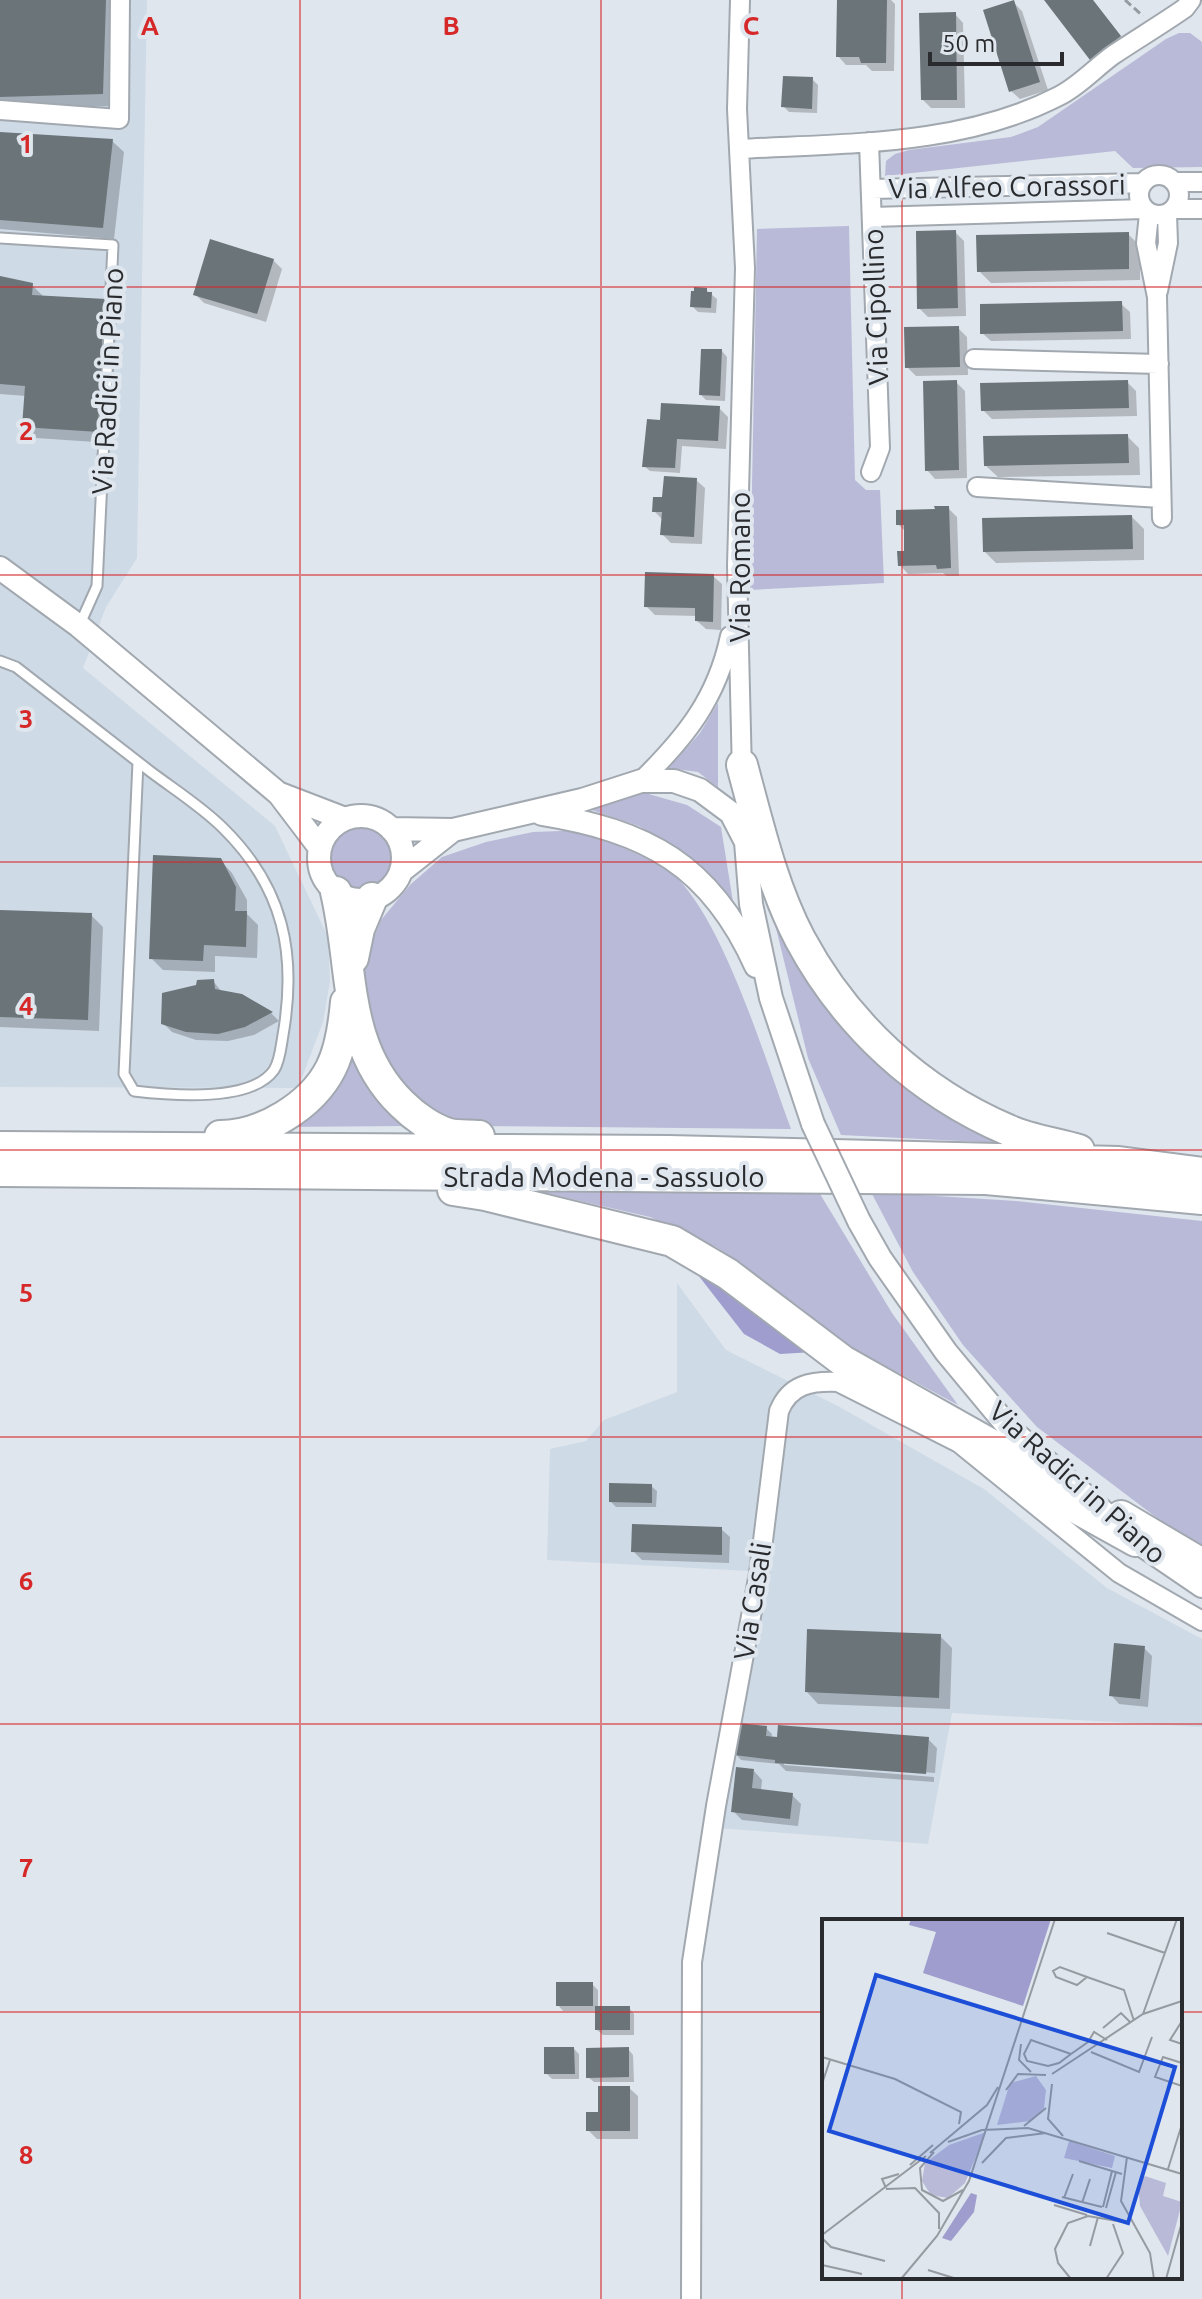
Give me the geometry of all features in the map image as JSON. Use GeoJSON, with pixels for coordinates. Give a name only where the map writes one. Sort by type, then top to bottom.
{"type":"FeatureCollection","features":[{"type":"Feature","properties":{"kind":"highway"},"geometry":{"type":"LineString","coordinates":[[742,765],[780,892],[800,939],[828,982],[869,1034],[914,1077],[961,1108],[1012,1132],[1119,1162]]}},
{"type":"Feature","properties":{"kind":"highway"},"geometry":{"type":"LineString","coordinates":[[336,892],[357,1026],[368,1060],[387,1090],[413,1115],[449,1134],[669,1151]]}},
{"type":"Feature","properties":{"kind":"highway"},"geometry":{"type":"LineString","coordinates":[[10,1157],[58,1136],[233,1136],[264,1126],[289,1113],[311,1094],[330,1070],[340,1042],[359,929],[372,898]]}},
{"type":"Feature","properties":{"kind":"highway","name":"Strada Modena - Sassuolo"},"geometry":{"type":"LineString","coordinates":[[10,1157],[669,1151],[1119,1162],[1202,1173]]}},
{"type":"Feature","properties":{"kind":"highway","name":"Strada Modena - Sassuolo"},"geometry":{"type":"LineString","coordinates":[[10,1157],[325,1172],[986,1179],[1202,1199]]}},
{"type":"Feature","properties":{"kind":"highway"},"geometry":{"type":"LineString","coordinates":[[325,1172],[485,1195],[672,1241],[728,1274],[843,1361],[992,1445],[1069,1504],[1136,1541]]}},
{"type":"Feature","properties":{"kind":"highway"},"geometry":{"type":"LineString","coordinates":[[1080,1491],[1202,1564]]}},
{"type":"Feature","properties":{"kind":"street"},"geometry":{"type":"LineString","coordinates":[[0,110],[119,119],[120,0]]}},
{"type":"Feature","properties":{"kind":"street","name":"Via Romano"},"geometry":{"type":"LineString","coordinates":[[740,0],[737,109],[745,268],[737,606],[746,842],[751,904],[771,998],[813,1124]]}},
{"type":"Feature","properties":{"kind":"street","name":"Via Alfeo Corassori"},"geometry":{"type":"LineString","coordinates":[[740,149],[935,135],[1002,120],[1062,95],[1114,55],[1185,8],[1191,0]]}},
{"type":"Feature","properties":{"kind":"street","name":"Via Cipollino"},"geometry":{"type":"LineString","coordinates":[[869,142],[880,448],[871,472]]}},
{"type":"Feature","properties":{"kind":"street","name":"Via Alfeo Corassori"},"geometry":{"type":"LineString","coordinates":[[871,189],[1143,183],[1159,175],[1175,182],[1202,182]]}},
{"type":"Feature","properties":{"kind":"street","name":"Via Alfeo Corassori"},"geometry":{"type":"LineString","coordinates":[[1159,211],[1179,193],[1175,182]]}},
{"type":"Feature","properties":{"kind":"street","name":"Via Alfeo Corassori"},"geometry":{"type":"LineString","coordinates":[[1143,183],[1138,193],[1159,211],[1168,243],[1157,297],[1162,518]]}},
{"type":"Feature","properties":{"kind":"street","name":"Via Alfeo Corassori"},"geometry":{"type":"LineString","coordinates":[[872,217],[1202,209]]}},
{"type":"Feature","properties":{"kind":"street"},"geometry":{"type":"LineString","coordinates":[[974,359],[1159,364]]}},
{"type":"Feature","properties":{"kind":"street"},"geometry":{"type":"LineString","coordinates":[[977,487],[1161,498]]}},
{"type":"Feature","properties":{"kind":"street"},"geometry":{"type":"LineString","coordinates":[[0,568],[79,626],[279,794],[320,848]]}},
{"type":"Feature","properties":{"kind":"street"},"geometry":{"type":"LineString","coordinates":[[641,781],[689,730],[711,696],[726,658],[737,606]]}},
{"type":"Feature","properties":{"kind":"street"},"geometry":{"type":"LineString","coordinates":[[279,794],[345,819],[369,817],[391,829],[453,830],[533,812],[641,781],[674,781],[700,790],[731,813],[746,842]]}},
{"type":"Feature","properties":{"kind":"street"},"geometry":{"type":"LineString","coordinates":[[533,812],[590,822],[627,834],[665,853],[695,877],[724,910],[748,947],[771,998]]}},
{"type":"Feature","properties":{"kind":"street"},"geometry":{"type":"LineString","coordinates":[[345,819],[325,836],[320,848],[322,872],[336,892],[359,900],[384,892],[401,871],[453,830]]}},
{"type":"Feature","properties":{"kind":"street"},"geometry":{"type":"LineString","coordinates":[[391,829],[402,849],[401,871]]}},
{"type":"Feature","properties":{"kind":"street","name":"Via Radici in Piano"},"geometry":{"type":"LineString","coordinates":[[813,1124],[880,1258],[946,1352],[1010,1429],[1136,1541],[1202,1586]]}},
{"type":"Feature","properties":{"kind":"street","name":"Via Casali"},"geometry":{"type":"LineString","coordinates":[[691,2299],[692,1962],[716,1806],[759,1573],[779,1411],[787,1395],[804,1384],[838,1382],[959,1443],[1119,1573],[1202,1621]]}},
{"type":"Feature","properties":{"kind":"lane","name":"Via Radici in Piano"},"geometry":{"type":"LineString","coordinates":[[0,238],[113,245],[97,586],[79,626]]}},
{"type":"Feature","properties":{"kind":"lane"},"geometry":{"type":"LineString","coordinates":[[0,661],[16,667],[223,828],[255,867],[273,896],[283,923],[289,962],[286,1015],[274,1070],[263,1080],[237,1092],[134,1091],[124,1074],[138,762]]}},
{"type":"Feature","properties":{"kind":"shaded area"},"geometry":{"type":"Polygon","coordinates":[[[0,0],[147,0],[137,558],[106,607],[83,668],[275,826],[328,937],[330,981],[323,1022],[298,1088],[0,1087],[0,0]]]}},
{"type":"Feature","properties":{"kind":"shaded area"},"geometry":{"type":"Polygon","coordinates":[[[1179,33],[1190,33],[1202,42],[1202,167],[1133,168],[1115,151],[885,176],[886,161],[895,154],[1011,137],[1038,127],[1179,33]]]}},
{"type":"Feature","properties":{"kind":"shaded area"},"geometry":{"type":"Polygon","coordinates":[[[849,226],[855,480],[866,490],[880,490],[884,583],[750,590],[757,229],[849,226]]]}},
{"type":"Feature","properties":{"kind":"shaded area"},"geometry":{"type":"Polygon","coordinates":[[[718,703],[718,787],[698,772],[669,768],[700,733],[718,703]]]}},
{"type":"Feature","properties":{"kind":"shaded area"},"geometry":{"type":"Polygon","coordinates":[[[645,793],[687,805],[721,827],[733,902],[691,858],[639,826],[589,809],[645,793]]]}},
{"type":"Feature","properties":{"kind":"shaded area"},"geometry":{"type":"Polygon","coordinates":[[[362,824],[375,826],[385,834],[393,844],[393,870],[385,880],[375,888],[362,890],[349,888],[339,880],[331,870],[329,857],[331,844],[339,834],[349,826],[362,824]]]}},
{"type":"Feature","properties":{"kind":"shaded area"},"geometry":{"type":"Polygon","coordinates":[[[533,832],[575,832],[609,842],[666,869],[686,888],[705,916],[740,989],[791,1129],[470,1126],[425,1106],[388,1068],[363,1011],[364,961],[381,920],[411,884],[442,857],[486,842],[533,832]]]}},
{"type":"Feature","properties":{"kind":"shaded area"},"geometry":{"type":"Polygon","coordinates":[[[771,908],[830,1008],[866,1052],[921,1099],[1002,1143],[841,1135],[808,1058],[771,908]]]}},
{"type":"Feature","properties":{"kind":"shaded area"},"geometry":{"type":"Polygon","coordinates":[[[346,1041],[371,1087],[405,1126],[279,1127],[346,1041]]]}},
{"type":"Feature","properties":{"kind":"shaded area"},"geometry":{"type":"Polygon","coordinates":[[[520,1187],[817,1189],[892,1313],[958,1405],[845,1344],[718,1248],[650,1217],[520,1187]]]}},
{"type":"Feature","properties":{"kind":"shaded area"},"geometry":{"type":"Polygon","coordinates":[[[871,1192],[1016,1201],[1202,1221],[1202,1545],[1165,1524],[1037,1427],[963,1345],[913,1272],[871,1192]]]}},
{"type":"Feature","properties":{"kind":"shaded area"},"geometry":{"type":"Polygon","coordinates":[[[691,1266],[813,1352],[780,1354],[744,1334],[691,1266]]]}},
{"type":"Feature","properties":{"kind":"shaded area"},"geometry":{"type":"Polygon","coordinates":[[[677,1283],[726,1350],[838,1406],[984,1489],[1107,1588],[1202,1639],[1202,1727],[952,1713],[928,1844],[705,1827],[749,1571],[547,1560],[550,1449],[586,1441],[604,1420],[677,1392],[677,1283]]]}},
{"type":"Feature","properties":{"kind":"building"},"geometry":{"type":"Polygon","coordinates":[[[0,0],[106,0],[103,94],[0,97],[0,0]]]}},
{"type":"Feature","properties":{"kind":"building"},"geometry":{"type":"Polygon","coordinates":[[[837,0],[887,0],[886,63],[861,63],[859,57],[836,57],[837,0]]]}},
{"type":"Feature","properties":{"kind":"building"},"geometry":{"type":"Polygon","coordinates":[[[1014,0],[1040,82],[1009,92],[983,10],[1014,0]]]}},
{"type":"Feature","properties":{"kind":"building"},"geometry":{"type":"Polygon","coordinates":[[[1044,0],[1093,0],[1121,36],[1090,60],[1044,0]]]}},
{"type":"Feature","properties":{"kind":"building"},"geometry":{"type":"Polygon","coordinates":[[[956,12],[957,100],[921,100],[919,13],[956,12]]]}},
{"type":"Feature","properties":{"kind":"building"},"geometry":{"type":"Polygon","coordinates":[[[783,76],[813,77],[812,109],[781,107],[783,76]]]}},
{"type":"Feature","properties":{"kind":"building"},"geometry":{"type":"Polygon","coordinates":[[[0,132],[113,139],[103,228],[0,220],[0,132]]]}},
{"type":"Feature","properties":{"kind":"building"},"geometry":{"type":"Polygon","coordinates":[[[956,230],[958,308],[917,309],[916,231],[956,230]]]}},
{"type":"Feature","properties":{"kind":"building"},"geometry":{"type":"Polygon","coordinates":[[[1129,232],[1129,269],[977,272],[976,235],[1129,232]]]}},
{"type":"Feature","properties":{"kind":"building"},"geometry":{"type":"Polygon","coordinates":[[[210,239],[274,259],[257,314],[193,295],[210,239]]]}},
{"type":"Feature","properties":{"kind":"building"},"geometry":{"type":"Polygon","coordinates":[[[0,276],[33,283],[32,295],[106,299],[99,432],[22,427],[25,386],[0,384],[0,276]]]}},
{"type":"Feature","properties":{"kind":"building"},"geometry":{"type":"Polygon","coordinates":[[[694,287],[707,288],[707,292],[712,292],[711,308],[690,307],[694,287]]]}},
{"type":"Feature","properties":{"kind":"building"},"geometry":{"type":"Polygon","coordinates":[[[1122,301],[1123,331],[980,334],[980,304],[1122,301]]]}},
{"type":"Feature","properties":{"kind":"building"},"geometry":{"type":"Polygon","coordinates":[[[959,326],[960,367],[905,368],[904,327],[959,326]]]}},
{"type":"Feature","properties":{"kind":"building"},"geometry":{"type":"Polygon","coordinates":[[[701,349],[722,349],[720,396],[699,395],[701,349]]]}},
{"type":"Feature","properties":{"kind":"building"},"geometry":{"type":"Polygon","coordinates":[[[957,380],[959,470],[925,471],[923,381],[957,380]]]}},
{"type":"Feature","properties":{"kind":"building"},"geometry":{"type":"Polygon","coordinates":[[[1128,380],[1129,408],[981,411],[980,383],[1128,380]]]}},
{"type":"Feature","properties":{"kind":"building"},"geometry":{"type":"Polygon","coordinates":[[[661,403],[720,406],[718,441],[677,439],[675,468],[642,467],[647,419],[660,420],[661,403]]]}},
{"type":"Feature","properties":{"kind":"building"},"geometry":{"type":"Polygon","coordinates":[[[1128,434],[1129,463],[984,466],[983,436],[1128,434]]]}},
{"type":"Feature","properties":{"kind":"building"},"geometry":{"type":"Polygon","coordinates":[[[664,476],[697,478],[694,537],[660,535],[662,512],[652,512],[653,497],[662,497],[664,476]]]}},
{"type":"Feature","properties":{"kind":"building"},"geometry":{"type":"Polygon","coordinates":[[[934,506],[949,506],[951,568],[937,569],[936,565],[898,566],[897,551],[904,551],[904,525],[896,525],[896,510],[935,509],[934,506]]]}},
{"type":"Feature","properties":{"kind":"building"},"geometry":{"type":"Polygon","coordinates":[[[1132,515],[1133,549],[983,552],[982,518],[1132,515]]]}},
{"type":"Feature","properties":{"kind":"building"},"geometry":{"type":"Polygon","coordinates":[[[645,572],[714,574],[713,622],[695,621],[695,608],[644,607],[645,572]]]}},
{"type":"Feature","properties":{"kind":"building"},"geometry":{"type":"Polygon","coordinates":[[[153,855],[221,858],[236,887],[235,911],[247,911],[246,947],[204,945],[203,961],[149,959],[153,855]]]}},
{"type":"Feature","properties":{"kind":"building"},"geometry":{"type":"Polygon","coordinates":[[[0,910],[92,913],[88,1020],[0,1017],[0,910]]]}},
{"type":"Feature","properties":{"kind":"building"},"geometry":{"type":"Polygon","coordinates":[[[214,979],[215,989],[242,994],[273,1012],[245,1027],[218,1034],[186,1032],[161,1024],[162,993],[196,985],[197,980],[214,979]]]}},
{"type":"Feature","properties":{"kind":"building"},"geometry":{"type":"Polygon","coordinates":[[[609,1483],[652,1484],[652,1503],[609,1502],[609,1483]]]}},
{"type":"Feature","properties":{"kind":"building"},"geometry":{"type":"Polygon","coordinates":[[[632,1524],[722,1527],[722,1555],[631,1552],[632,1524]]]}},
{"type":"Feature","properties":{"kind":"building"},"geometry":{"type":"Polygon","coordinates":[[[807,1629],[941,1634],[939,1698],[805,1692],[807,1629]]]}},
{"type":"Feature","properties":{"kind":"building"},"geometry":{"type":"Polygon","coordinates":[[[1114,1643],[1145,1646],[1140,1699],[1109,1696],[1114,1643]]]}},
{"type":"Feature","properties":{"kind":"building"},"geometry":{"type":"Polygon","coordinates":[[[738,1723],[767,1726],[766,1736],[777,1737],[778,1725],[929,1737],[926,1774],[775,1763],[775,1760],[734,1755],[738,1723]]]}},
{"type":"Feature","properties":{"kind":"building"},"geometry":{"type":"Polygon","coordinates":[[[736,1767],[754,1769],[752,1788],[793,1793],[790,1819],[731,1812],[736,1767]]]}},
{"type":"Feature","properties":{"kind":"building"},"geometry":{"type":"Polygon","coordinates":[[[556,1982],[593,1982],[593,2006],[556,2006],[556,1982]]]}},
{"type":"Feature","properties":{"kind":"building"},"geometry":{"type":"Polygon","coordinates":[[[595,2006],[630,2006],[630,2030],[595,2030],[595,2006]]]}},
{"type":"Feature","properties":{"kind":"building"},"geometry":{"type":"Polygon","coordinates":[[[544,2047],[574,2047],[575,2074],[544,2074],[544,2047]]]}},
{"type":"Feature","properties":{"kind":"building"},"geometry":{"type":"Polygon","coordinates":[[[629,2047],[629,2077],[586,2078],[586,2048],[629,2047]]]}},
{"type":"Feature","properties":{"kind":"building"},"geometry":{"type":"Polygon","coordinates":[[[598,2086],[630,2086],[630,2131],[586,2131],[586,2112],[598,2112],[598,2086]]]}}]}
